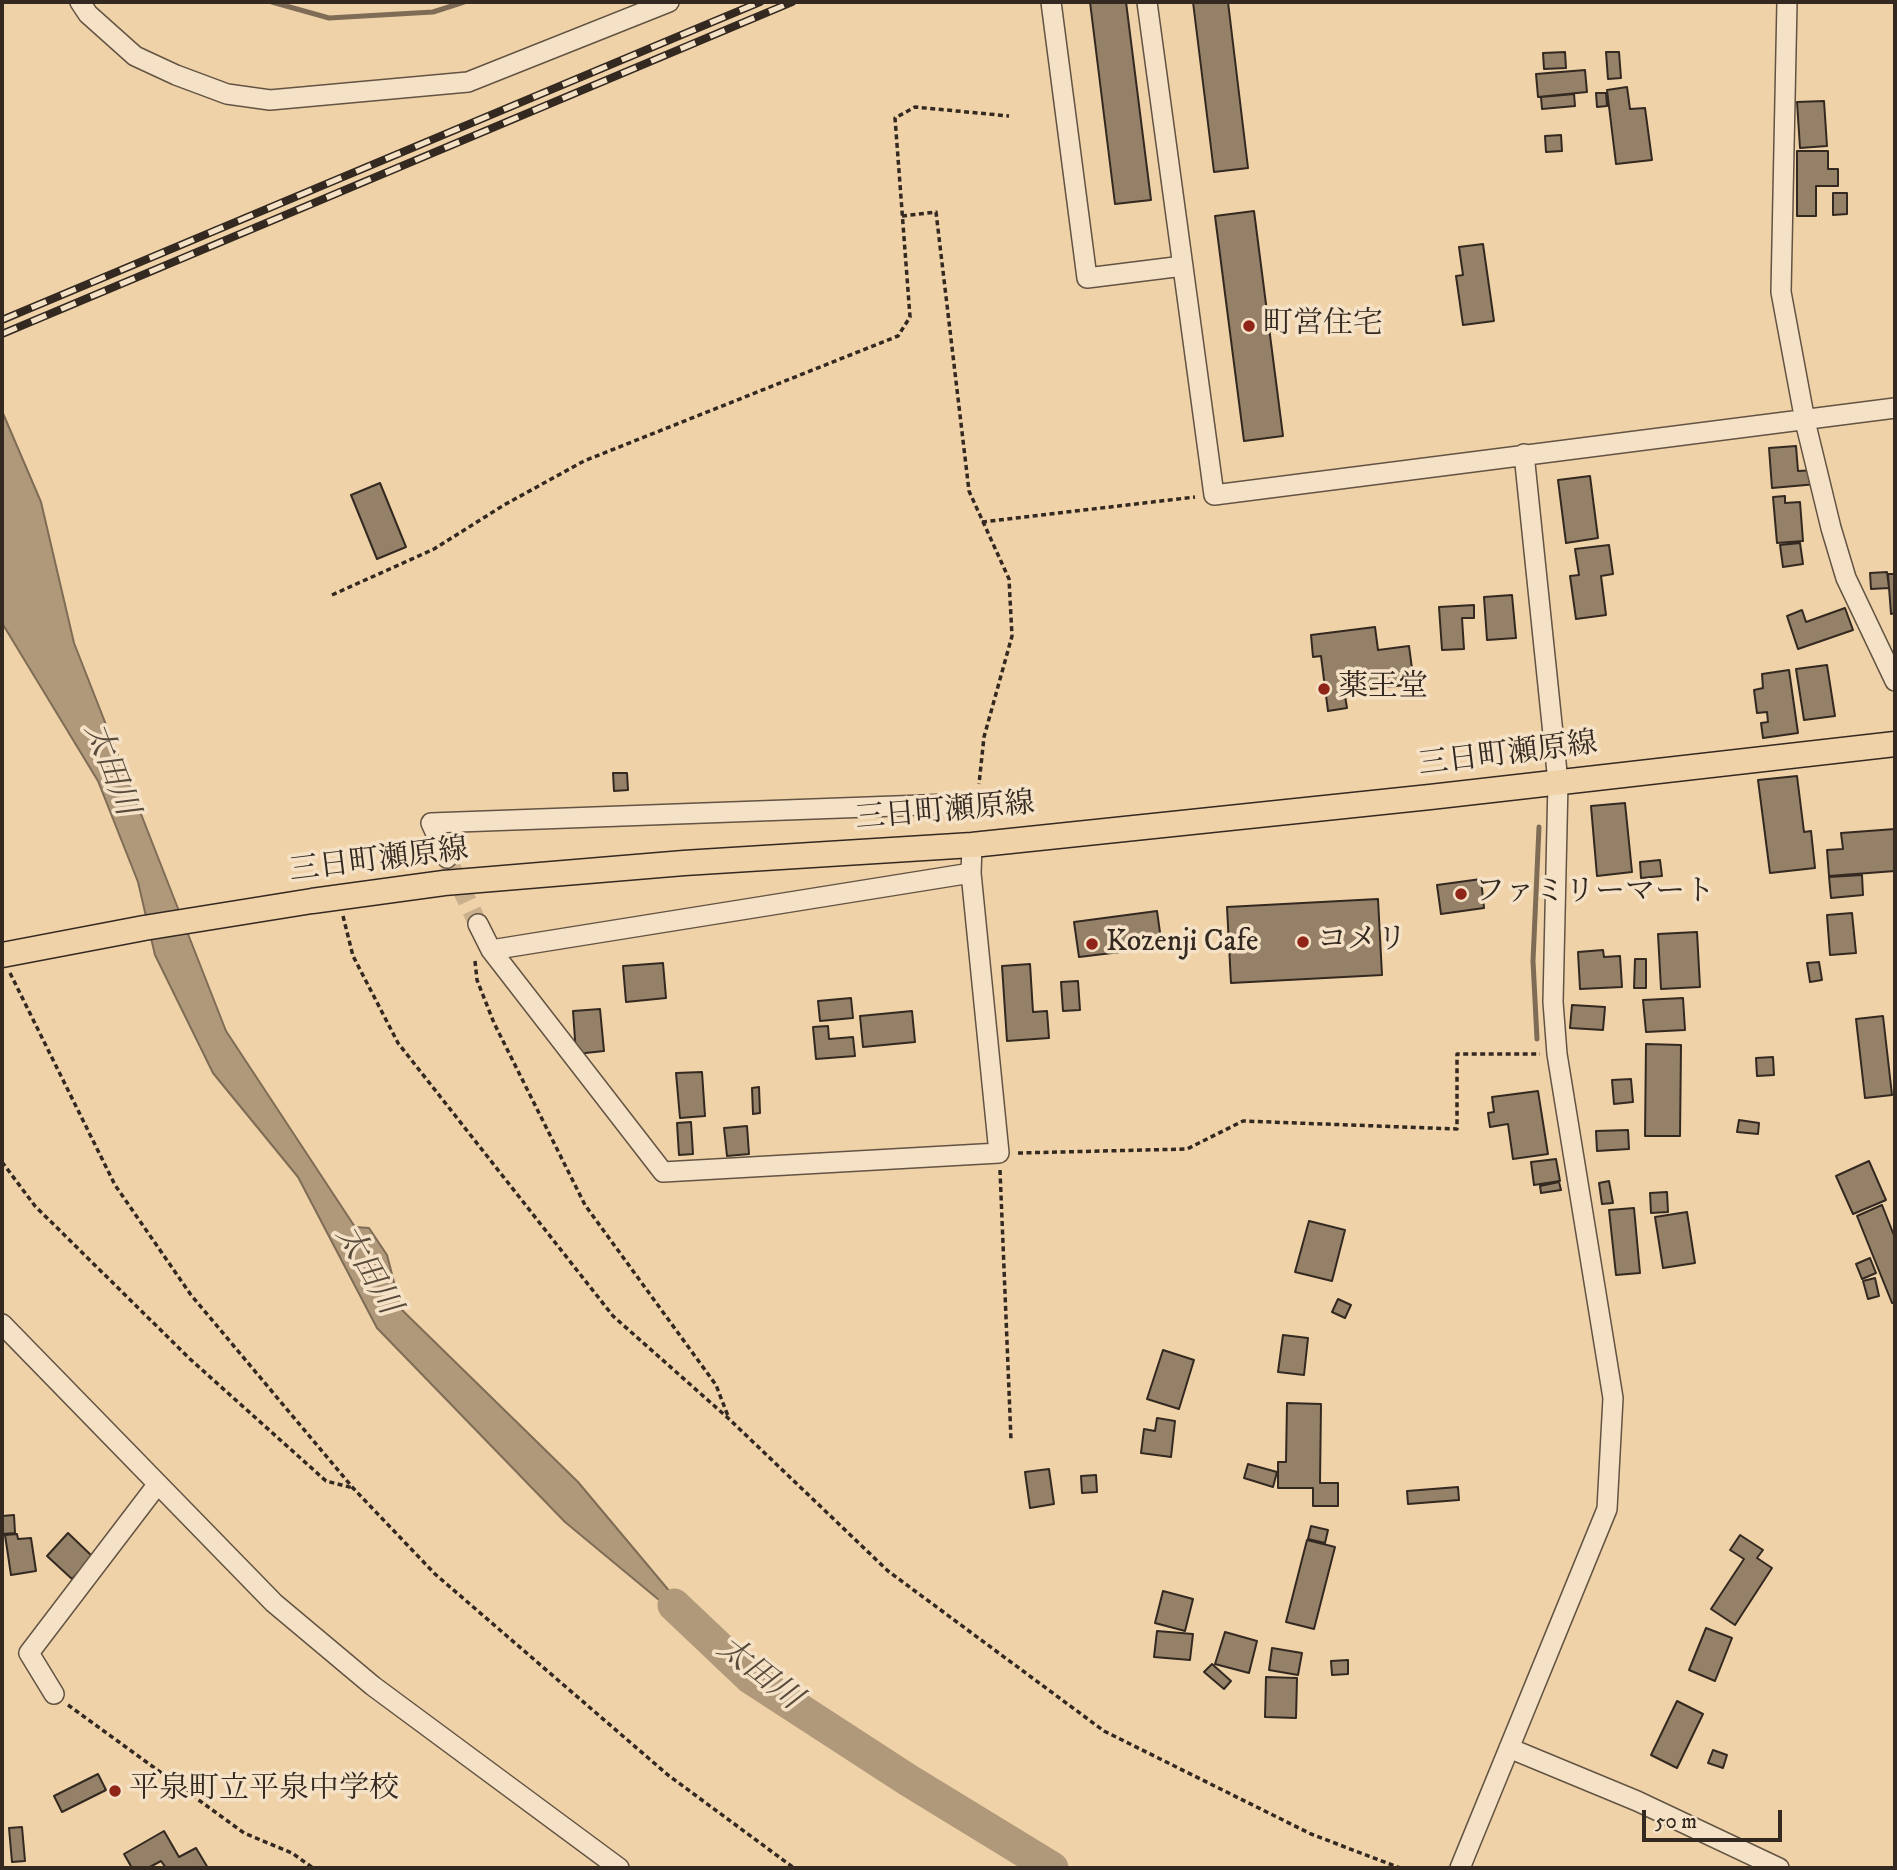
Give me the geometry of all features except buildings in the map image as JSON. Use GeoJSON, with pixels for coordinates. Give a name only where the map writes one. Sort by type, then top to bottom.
{"type":"FeatureCollection","features":[{"type":"Feature","properties":{"kind":"main road","name":"三日町瀬原線"},"geometry":{"type":"LineString","coordinates":[[4,961],[27,950],[312,901],[444,883],[684,863],[972,845],[1895,744]]}},
{"type":"Feature","properties":{"kind":"street"},"geometry":{"type":"LineString","coordinates":[[80,2],[88,14],[135,56],[227,94],[270,100],[468,82],[669,2]]}},
{"type":"Feature","properties":{"kind":"street"},"geometry":{"type":"LineString","coordinates":[[1051,2],[1087,278],[1183,266]]}},
{"type":"Feature","properties":{"kind":"street"},"geometry":{"type":"LineString","coordinates":[[1147,2],[1214,495],[1895,408]]}},
{"type":"Feature","properties":{"kind":"street"},"geometry":{"type":"LineString","coordinates":[[1787,2],[1782,292],[1805,421],[1831,528],[1846,578],[1895,681]]}},
{"type":"Feature","properties":{"kind":"street"},"geometry":{"type":"LineString","coordinates":[[1460,1868],[1607,1509],[1614,1398],[1557,1054],[1553,1002],[1558,782],[1524,454]]}},
{"type":"Feature","properties":{"kind":"street"},"geometry":{"type":"LineString","coordinates":[[447,858],[430,823],[977,803]]}},
{"type":"Feature","properties":{"kind":"street"},"geometry":{"type":"LineString","coordinates":[[478,924],[491,950],[663,1172],[999,1153],[971,873],[972,845]]}},
{"type":"Feature","properties":{"kind":"street"},"geometry":{"type":"LineString","coordinates":[[491,950],[971,873]]}},
{"type":"Feature","properties":{"kind":"street"},"geometry":{"type":"LineString","coordinates":[[4,1330],[274,1603],[363,1678],[618,1868]]}},
{"type":"Feature","properties":{"kind":"street"},"geometry":{"type":"LineString","coordinates":[[54,1694],[29,1653],[157,1485]]}},
{"type":"Feature","properties":{"kind":"street"},"geometry":{"type":"LineString","coordinates":[[1509,1748],[1637,1801],[1779,1868]]}},
{"type":"Feature","properties":{"kind":"path"},"geometry":{"type":"LineString","coordinates":[[332,595],[434,549],[504,505],[584,461],[898,336],[910,317],[895,118],[915,107],[1009,116]]}},
{"type":"Feature","properties":{"kind":"path"},"geometry":{"type":"LineString","coordinates":[[902,216],[936,212],[969,491],[1009,579],[1012,636],[984,737],[977,803]]}},
{"type":"Feature","properties":{"kind":"path"},"geometry":{"type":"LineString","coordinates":[[982,522],[1214,495]]}},
{"type":"Feature","properties":{"kind":"path"},"geometry":{"type":"LineString","coordinates":[[341,908],[353,956],[398,1043],[612,1316],[728,1418],[888,1571],[1104,1731],[1311,1834],[1400,1868]]}},
{"type":"Feature","properties":{"kind":"path"},"geometry":{"type":"LineString","coordinates":[[491,950],[475,961],[477,980],[494,1023],[584,1205],[716,1385],[728,1418]]}},
{"type":"Feature","properties":{"kind":"path"},"geometry":{"type":"LineString","coordinates":[[4,961],[115,1185],[191,1294],[353,1488],[435,1574],[668,1775],[793,1868]]}},
{"type":"Feature","properties":{"kind":"path"},"geometry":{"type":"LineString","coordinates":[[1011,1440],[999,1153],[1187,1149],[1243,1121],[1457,1129],[1457,1054],[1557,1054]]}},
{"type":"Feature","properties":{"kind":"path"},"geometry":{"type":"LineString","coordinates":[[2,1162],[35,1206],[190,1359],[326,1481],[353,1488]]}},
{"type":"Feature","properties":{"kind":"path"},"geometry":{"type":"LineString","coordinates":[[54,1694],[244,1833],[292,1853],[313,1868]]}},
{"type":"Feature","properties":{"kind":"water"},"geometry":{"type":"Polygon","coordinates":[[[2,411],[41,502],[74,643],[226,1031],[355,1227],[369,1228],[387,1255],[401,1309],[578,1482],[717,1648],[565,1522],[377,1328],[298,1177],[213,1073],[155,955],[138,882],[98,781],[2,623],[2,411]]]}},
{"type":"Feature","properties":{"kind":"waterway"},"geometry":{"type":"LineString","coordinates":[[272,2],[329,18],[433,12],[464,2]]}},
{"type":"Feature","properties":{"kind":"waterway"},"geometry":{"type":"LineString","coordinates":[[1537,1039],[1533,961],[1539,827]]}},
{"type":"Feature","properties":{"kind":"waterway","name":"太田川"},"geometry":{"type":"LineString","coordinates":[[674,1605],[751,1678],[908,1780],[1052,1868]]}},
{"type":"Feature","properties":{"kind":"tunnel"},"geometry":{"type":"LineString","coordinates":[[447,858],[478,924]]}},
{"type":"Feature","properties":{"kind":"railway"},"geometry":{"type":"LineString","coordinates":[[2,320],[760,2]]}},
{"type":"Feature","properties":{"kind":"railway"},"geometry":{"type":"LineString","coordinates":[[2,334],[792,2]]}},
{"type":"Feature","properties":{"kind":"place","name":"町営住宅"},"geometry":{"type":"Point","coordinates":[1249,326]}},
{"type":"Feature","properties":{"kind":"place","name":"薬王堂"},"geometry":{"type":"Point","coordinates":[1324,689]}},
{"type":"Feature","properties":{"kind":"place","name":"ファミリーマート"},"geometry":{"type":"Point","coordinates":[1461,894]}},
{"type":"Feature","properties":{"kind":"place","name":"コメリ"},"geometry":{"type":"Point","coordinates":[1303,942]}},
{"type":"Feature","properties":{"kind":"place","name":"Kozenji Cafe"},"geometry":{"type":"Point","coordinates":[1092,944]}},
{"type":"Feature","properties":{"kind":"place","name":"平泉町立平泉中学校"},"geometry":{"type":"Point","coordinates":[115,1791]}}]}
